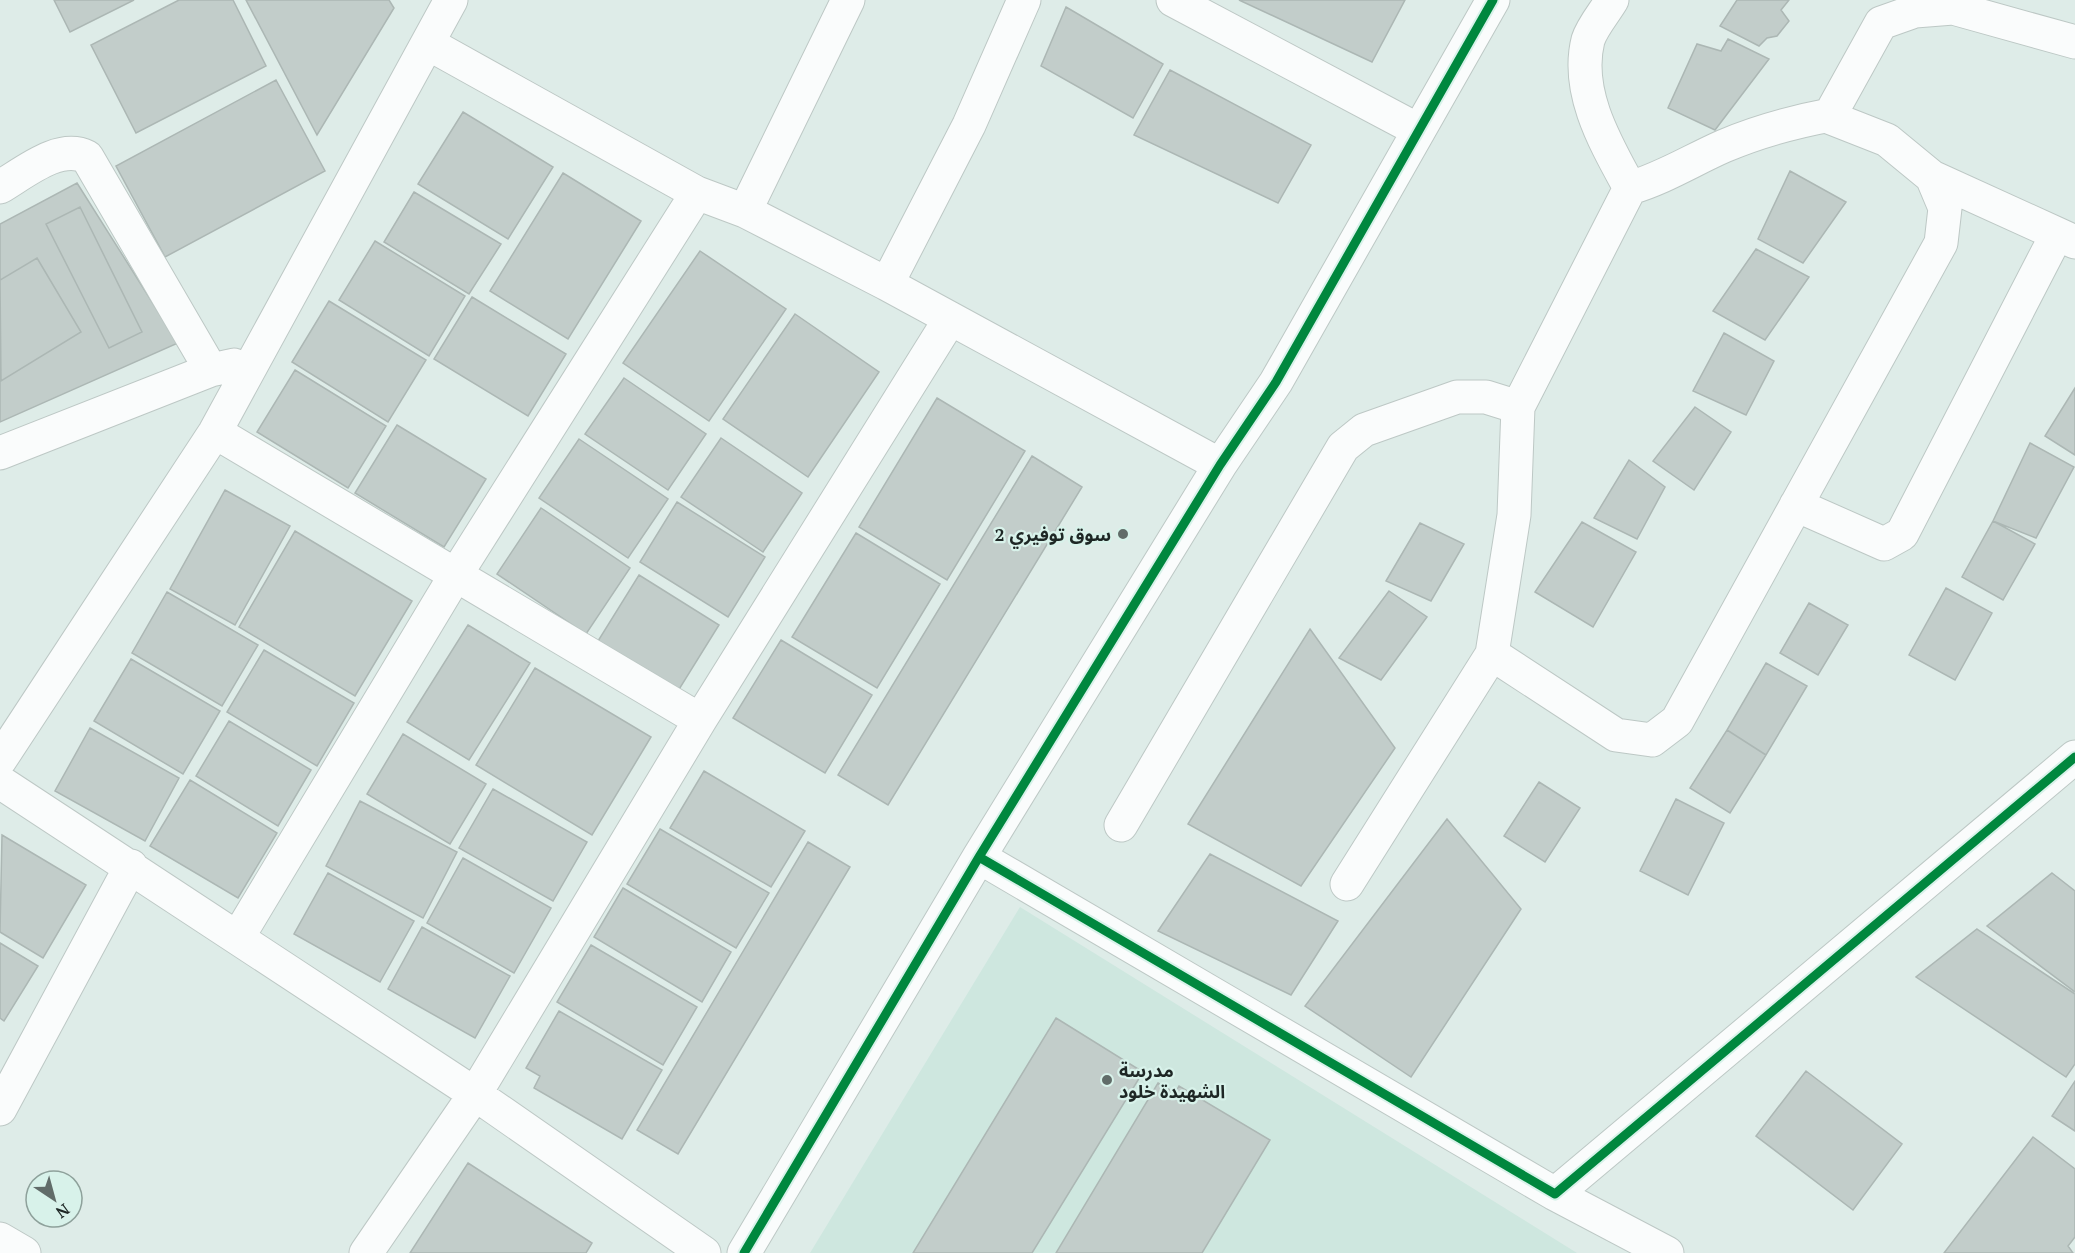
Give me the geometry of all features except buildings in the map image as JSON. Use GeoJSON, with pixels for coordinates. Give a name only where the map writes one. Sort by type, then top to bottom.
{"type":"FeatureCollection","features":[{"type":"Feature","properties":{"kind":"street"},"geometry":{"type":"LineString","coordinates":[[0,760],[215,432],[451,0]]}},
{"type":"Feature","properties":{"kind":"street"},"geometry":{"type":"LineString","coordinates":[[745,211],[848,0]]}},
{"type":"Feature","properties":{"kind":"street"},"geometry":{"type":"LineString","coordinates":[[887,284],[969,124],[1024,0]]}},
{"type":"Feature","properties":{"kind":"street"},"geometry":{"type":"LineString","coordinates":[[1173,0],[1418,130]]}},
{"type":"Feature","properties":{"kind":"street"},"geometry":{"type":"LineString","coordinates":[[744,1253],[979,857],[1220,465],[1276,382],[1493,0]]}},
{"type":"Feature","properties":{"kind":"street"},"geometry":{"type":"LineString","coordinates":[[1612,0],[1588,38],[1585,73],[1600,134],[1630,188]]}},
{"type":"Feature","properties":{"kind":"street"},"geometry":{"type":"LineString","coordinates":[[1830,115],[1881,23],[1915,11],[1953,8],[2075,42]]}},
{"type":"Feature","properties":{"kind":"street"},"geometry":{"type":"LineString","coordinates":[[429,44],[697,193],[745,211],[887,284],[1220,465]]}},
{"type":"Feature","properties":{"kind":"street"},"geometry":{"type":"LineString","coordinates":[[1347,884],[1492,654],[1514,515],[1518,407],[1630,188],[1660,179],[1721,147],[1777,125],[1830,115]]}},
{"type":"Feature","properties":{"kind":"street"},"geometry":{"type":"LineString","coordinates":[[1796,505],[1884,544],[1902,534],[2066,238],[1932,177],[1887,140],[1831,118],[1830,115]]}},
{"type":"Feature","properties":{"kind":"street"},"geometry":{"type":"LineString","coordinates":[[0,187],[63,152],[77,152],[87,157],[212,370]]}},
{"type":"Feature","properties":{"kind":"street"},"geometry":{"type":"LineString","coordinates":[[1492,654],[1616,735],[1652,740],[1677,721],[1941,243],[1945,208],[1932,177]]}},
{"type":"Feature","properties":{"kind":"street"},"geometry":{"type":"LineString","coordinates":[[238,937],[455,576],[697,193]]}},
{"type":"Feature","properties":{"kind":"street"},"geometry":{"type":"LineString","coordinates":[[366,1253],[475,1094],[700,720],[950,319]]}},
{"type":"Feature","properties":{"kind":"street"},"geometry":{"type":"LineString","coordinates":[[0,453],[212,370],[255,360]]}},
{"type":"Feature","properties":{"kind":"street"},"geometry":{"type":"LineString","coordinates":[[1121,825],[1343,447],[1364,430],[1457,398],[1486,397],[1518,407]]}},
{"type":"Feature","properties":{"kind":"street"},"geometry":{"type":"LineString","coordinates":[[215,432],[700,720]]}},
{"type":"Feature","properties":{"kind":"street"},"geometry":{"type":"LineString","coordinates":[[1555,1194],[2075,757]]}},
{"type":"Feature","properties":{"kind":"street"},"geometry":{"type":"LineString","coordinates":[[0,782],[475,1094],[704,1253]]}},
{"type":"Feature","properties":{"kind":"street"},"geometry":{"type":"LineString","coordinates":[[979,857],[1653,1250]]}},
{"type":"Feature","properties":{"kind":"street"},"geometry":{"type":"LineString","coordinates":[[0,1109],[131,866]]}},
{"type":"Feature","properties":{"kind":"street"},"geometry":{"type":"LineString","coordinates":[[0,1239],[24,1253]]}},
{"type":"Feature","properties":{"kind":"shaded area","name":"مدرسة الشهيدة خلود"},"geometry":{"type":"Polygon","coordinates":[[[1020,907],[1577,1253],[810,1253],[1020,907]]]}},
{"type":"Feature","properties":{"kind":"cycle path"},"geometry":{"type":"LineString","coordinates":[[744,1253],[979,857],[1220,465],[1276,382],[1493,0]]}},
{"type":"Feature","properties":{"kind":"cycle path"},"geometry":{"type":"LineString","coordinates":[[979,857],[1555,1194],[2075,757]]}},
{"type":"Feature","properties":{"kind":"place","name":"سوق توفيري 2"},"geometry":{"type":"Point","coordinates":[1123,534]}},
{"type":"Feature","properties":{"kind":"place","name":"مدرسة الشهيدة خلود"},"geometry":{"type":"Point","coordinates":[1107,1080]}}]}
